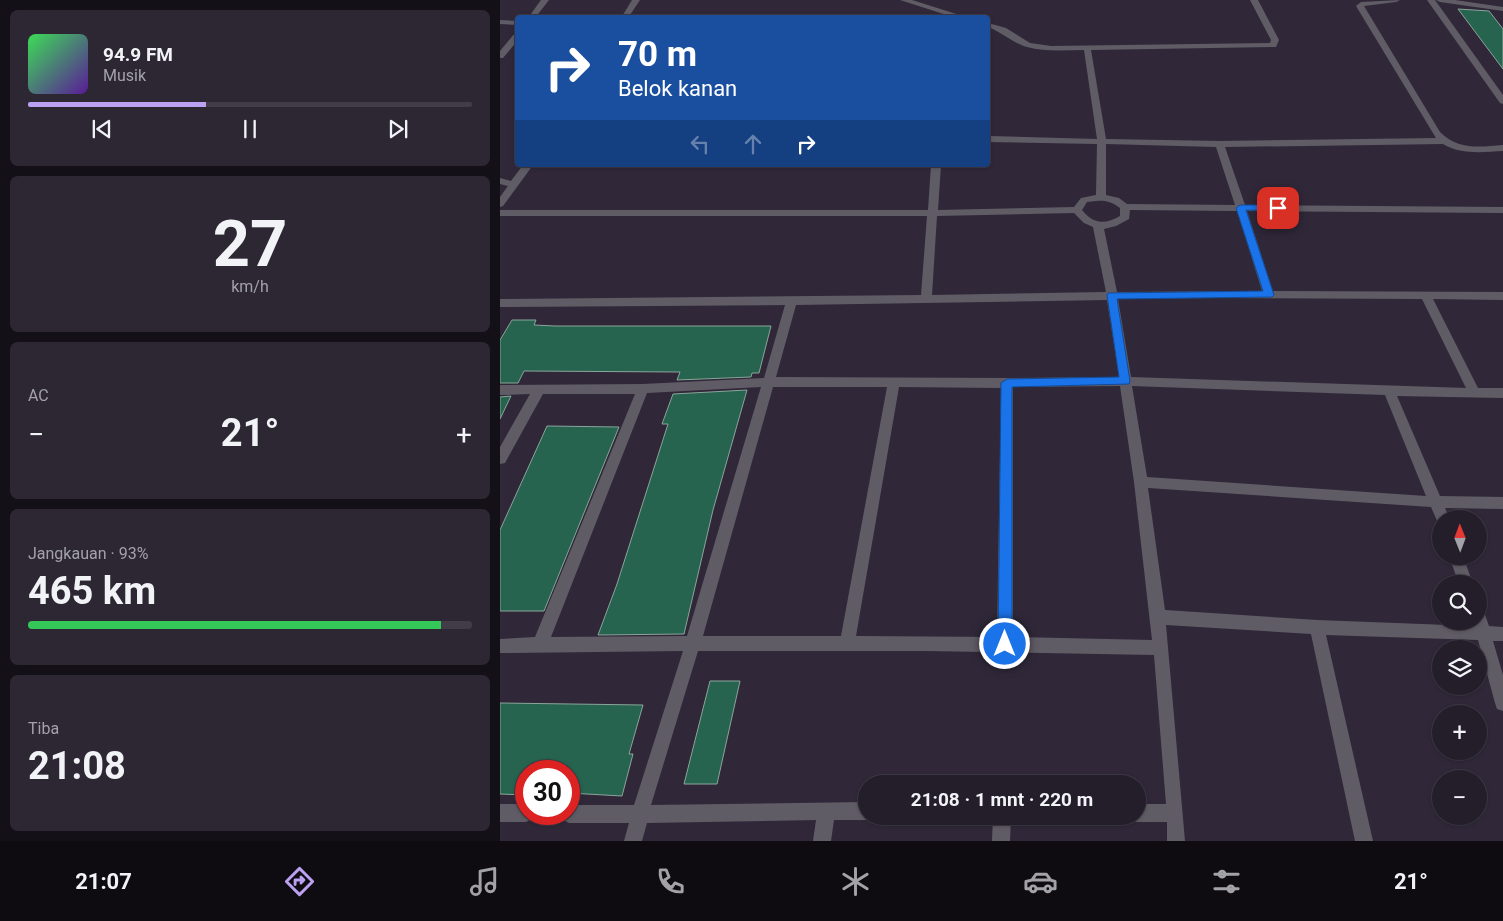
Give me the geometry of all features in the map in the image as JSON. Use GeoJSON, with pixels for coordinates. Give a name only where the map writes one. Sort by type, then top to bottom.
{"type":"FeatureCollection","features":[{"type":"Feature","properties":{"kind":"street"},"geometry":{"type":"LineString","coordinates":[[533,15],[545,0]]}},
{"type":"Feature","properties":{"kind":"street"},"geometry":{"type":"LineString","coordinates":[[626,15],[636,0]]}},
{"type":"Feature","properties":{"kind":"street"},"geometry":{"type":"LineString","coordinates":[[904,0],[956,15]]}},
{"type":"Feature","properties":{"kind":"street"},"geometry":{"type":"LineString","coordinates":[[990,26],[1003,30],[1028,45],[1051,48],[1262,46],[1273,44],[1275,40],[1254,0]]}},
{"type":"Feature","properties":{"kind":"street"},"geometry":{"type":"LineString","coordinates":[[1396,0],[1367,2],[1360,6],[1443,142],[1462,149],[1503,148]]}},
{"type":"Feature","properties":{"kind":"street"},"geometry":{"type":"LineString","coordinates":[[1431,0],[1503,101]]}},
{"type":"Feature","properties":{"kind":"street"},"geometry":{"type":"LineString","coordinates":[[1440,0],[1472,2],[1503,9]]}},
{"type":"Feature","properties":{"kind":"street"},"geometry":{"type":"LineString","coordinates":[[500,22],[515,22]]}},
{"type":"Feature","properties":{"kind":"street"},"geometry":{"type":"LineString","coordinates":[[500,56],[515,38]]}},
{"type":"Feature","properties":{"kind":"street"},"geometry":{"type":"LineString","coordinates":[[1087,47],[1102,141],[1101,196]]}},
{"type":"Feature","properties":{"kind":"street"},"geometry":{"type":"LineString","coordinates":[[990,139],[1220,144],[1443,142]]}},
{"type":"Feature","properties":{"kind":"street"},"geometry":{"type":"LineString","coordinates":[[1220,144],[1269,295]]}},
{"type":"Feature","properties":{"kind":"street"},"geometry":{"type":"LineString","coordinates":[[500,204],[527,167]]}},
{"type":"Feature","properties":{"kind":"street"},"geometry":{"type":"LineString","coordinates":[[926,299],[936,167]]}},
{"type":"Feature","properties":{"kind":"street"},"geometry":{"type":"LineString","coordinates":[[500,181],[514,185]]}},
{"type":"Feature","properties":{"kind":"street"},"geometry":{"type":"LineString","coordinates":[[1077,210],[1084,200],[1101,196],[1115,199],[1125,207],[1503,210]]}},
{"type":"Feature","properties":{"kind":"street"},"geometry":{"type":"LineString","coordinates":[[1077,210],[1083,220],[1098,226],[1114,224],[1125,217],[1125,207]]}},
{"type":"Feature","properties":{"kind":"street"},"geometry":{"type":"LineString","coordinates":[[500,213],[932,213],[1077,210]]}},
{"type":"Feature","properties":{"kind":"street"},"geometry":{"type":"LineString","coordinates":[[1098,226],[1112,295],[1141,482],[1158,617],[1176,841]]}},
{"type":"Feature","properties":{"kind":"street"},"geometry":{"type":"LineString","coordinates":[[500,303],[792,301],[1112,295],[1503,296]]}},
{"type":"Feature","properties":{"kind":"street"},"geometry":{"type":"LineString","coordinates":[[1426,296],[1475,393]]}},
{"type":"Feature","properties":{"kind":"street"},"geometry":{"type":"LineString","coordinates":[[632,841],[693,643],[792,301]]}},
{"type":"Feature","properties":{"kind":"street"},"geometry":{"type":"LineString","coordinates":[[500,390],[643,389],[769,382],[1007,383],[1125,381],[1389,391],[1503,393]]}},
{"type":"Feature","properties":{"kind":"street"},"geometry":{"type":"LineString","coordinates":[[847,643],[894,382]]}},
{"type":"Feature","properties":{"kind":"street"},"geometry":{"type":"LineString","coordinates":[[1005,644],[1007,383]]}},
{"type":"Feature","properties":{"kind":"street"},"geometry":{"type":"LineString","coordinates":[[540,644],[643,389]]}},
{"type":"Feature","properties":{"kind":"street"},"geometry":{"type":"LineString","coordinates":[[500,459],[540,390]]}},
{"type":"Feature","properties":{"kind":"street"},"geometry":{"type":"LineString","coordinates":[[1389,391],[1439,510]]}},
{"type":"Feature","properties":{"kind":"street"},"geometry":{"type":"LineString","coordinates":[[1141,482],[1436,502],[1503,502]]}},
{"type":"Feature","properties":{"kind":"street"},"geometry":{"type":"LineString","coordinates":[[1158,617],[1317,627],[1503,634]]}},
{"type":"Feature","properties":{"kind":"street"},"geometry":{"type":"LineString","coordinates":[[1317,627],[1364,841]]}},
{"type":"Feature","properties":{"kind":"street"},"geometry":{"type":"LineString","coordinates":[[1484,630],[1503,703]]}},
{"type":"Feature","properties":{"kind":"street"},"geometry":{"type":"LineString","coordinates":[[500,646],[540,644],[847,643],[1005,644],[1160,648]]}},
{"type":"Feature","properties":{"kind":"street"},"geometry":{"type":"LineString","coordinates":[[822,841],[826,811]]}},
{"type":"Feature","properties":{"kind":"street"},"geometry":{"type":"LineString","coordinates":[[580,814],[858,811]]}},
{"type":"Feature","properties":{"kind":"street"},"geometry":{"type":"LineString","coordinates":[[1146,813],[1174,813]]}},
{"type":"Feature","properties":{"kind":"street"},"geometry":{"type":"LineString","coordinates":[[500,814],[515,814]]}},
{"type":"Feature","properties":{"kind":"street"},"geometry":{"type":"LineString","coordinates":[[1001,841],[1002,825]]}},
{"type":"Feature","properties":{"kind":"building"},"geometry":{"type":"Polygon","coordinates":[[[1458,9],[1489,11],[1503,29],[1503,69],[1458,9]]]}},
{"type":"Feature","properties":{"kind":"building"},"geometry":{"type":"Polygon","coordinates":[[[512,320],[536,320],[534,325],[555,326],[771,326],[759,373],[752,373],[751,377],[677,380],[680,372],[524,371],[518,383],[500,383],[500,340],[512,320]]]}},
{"type":"Feature","properties":{"kind":"building"},"geometry":{"type":"Polygon","coordinates":[[[747,390],[713,510],[684,634],[598,635],[617,584],[668,424],[662,424],[673,394],[747,390]]]}},
{"type":"Feature","properties":{"kind":"building"},"geometry":{"type":"Polygon","coordinates":[[[511,396],[500,419],[500,397],[511,396]]]}},
{"type":"Feature","properties":{"kind":"building"},"geometry":{"type":"Polygon","coordinates":[[[547,426],[619,427],[544,611],[500,611],[500,530],[547,426]]]}},
{"type":"Feature","properties":{"kind":"building"},"geometry":{"type":"Polygon","coordinates":[[[710,681],[740,681],[717,784],[684,784],[710,681]]]}},
{"type":"Feature","properties":{"kind":"building"},"geometry":{"type":"Polygon","coordinates":[[[500,703],[643,705],[629,754],[633,754],[622,796],[580,794],[580,760],[515,760],[515,795],[500,794],[500,703]]]}},
{"type":"Feature","properties":{"kind":"route"},"geometry":{"type":"LineString","coordinates":[[1005,644],[1007,383],[1125,381],[1112,295],[1269,295],[1240,208],[1278,208]]}}]}
